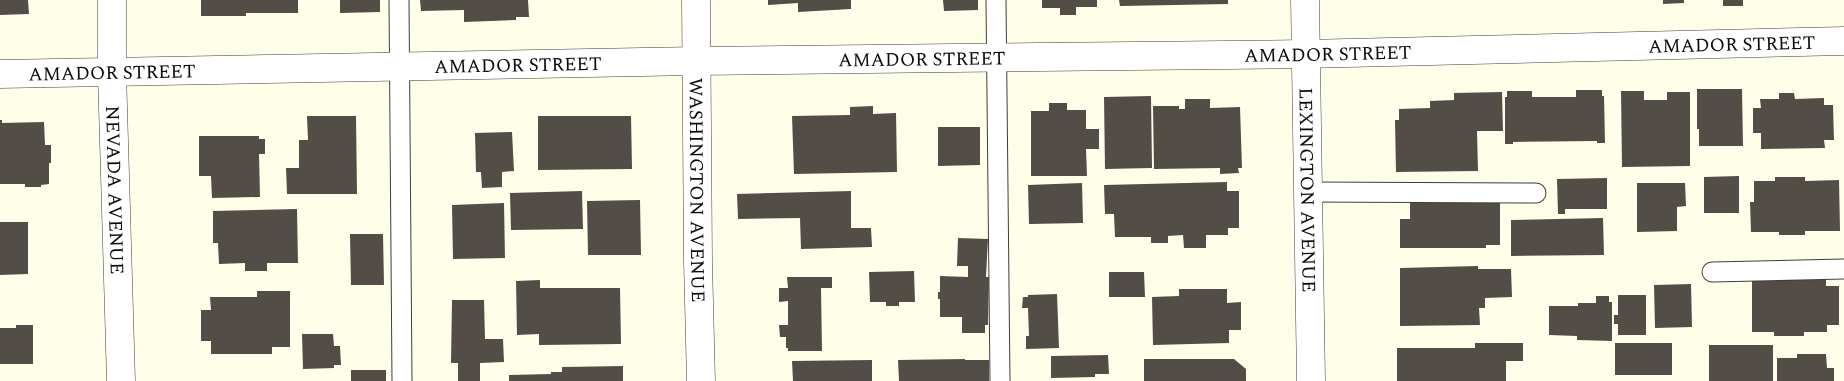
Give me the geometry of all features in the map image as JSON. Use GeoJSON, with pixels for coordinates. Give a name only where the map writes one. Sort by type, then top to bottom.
{"type":"FeatureCollection","features":[{"type":"Feature","properties":{"kind":"street","name":"NEVADA AVENUE"},"geometry":{"type":"LineString","coordinates":[[112,0],[112,73],[121,381]]}},
{"type":"Feature","properties":{"kind":"street","name":"WASHINGTON AVENUE"},"geometry":{"type":"LineString","coordinates":[[696,0],[701,381]]}},
{"type":"Feature","properties":{"kind":"street","name":"LEXINGTON AVENUE"},"geometry":{"type":"LineString","coordinates":[[1305,0],[1311,381]]}},
{"type":"Feature","properties":{"kind":"street","name":"AMADOR STREET"},"geometry":{"type":"LineString","coordinates":[[0,74],[696,61],[1305,54],[1844,41]]}},
{"type":"Feature","properties":{"kind":"lane"},"geometry":{"type":"LineString","coordinates":[[399,0],[402,381]]}},
{"type":"Feature","properties":{"kind":"lane"},"geometry":{"type":"LineString","coordinates":[[996,0],[1000,381]]}},
{"type":"Feature","properties":{"kind":"lane"},"geometry":{"type":"LineString","coordinates":[[1308,192],[1536,193]]}},
{"type":"Feature","properties":{"kind":"lane"},"geometry":{"type":"LineString","coordinates":[[1712,272],[1844,268]]}},
{"type":"Feature","properties":{"kind":"building"},"geometry":{"type":"Polygon","coordinates":[[[0,0],[28,0],[29,14],[0,15],[0,0]]]}},
{"type":"Feature","properties":{"kind":"building"},"geometry":{"type":"Polygon","coordinates":[[[201,0],[298,0],[298,13],[246,13],[246,16],[201,16],[201,0]]]}},
{"type":"Feature","properties":{"kind":"building"},"geometry":{"type":"Polygon","coordinates":[[[340,0],[380,0],[380,12],[340,13],[340,0]]]}},
{"type":"Feature","properties":{"kind":"building"},"geometry":{"type":"Polygon","coordinates":[[[420,0],[528,0],[529,17],[516,17],[516,20],[464,22],[464,10],[421,11],[420,0]]]}},
{"type":"Feature","properties":{"kind":"building"},"geometry":{"type":"Polygon","coordinates":[[[768,0],[851,0],[851,9],[798,12],[798,3],[768,5],[768,0]]]}},
{"type":"Feature","properties":{"kind":"building"},"geometry":{"type":"Polygon","coordinates":[[[943,0],[978,0],[978,10],[944,11],[943,0]]]}},
{"type":"Feature","properties":{"kind":"building"},"geometry":{"type":"Polygon","coordinates":[[[1042,0],[1097,0],[1097,7],[1076,7],[1076,15],[1060,15],[1060,8],[1042,8],[1042,0]]]}},
{"type":"Feature","properties":{"kind":"building"},"geometry":{"type":"Polygon","coordinates":[[[1119,0],[1228,0],[1228,4],[1120,6],[1119,0]]]}},
{"type":"Feature","properties":{"kind":"building"},"geometry":{"type":"Polygon","coordinates":[[[1663,0],[1684,0],[1684,3],[1663,4],[1663,0]]]}},
{"type":"Feature","properties":{"kind":"building"},"geometry":{"type":"Polygon","coordinates":[[[1723,0],[1743,0],[1743,6],[1723,6],[1723,0]]]}},
{"type":"Feature","properties":{"kind":"building"},"geometry":{"type":"Polygon","coordinates":[[[1697,89],[1742,89],[1743,146],[1699,146],[1697,89]]]}},
{"type":"Feature","properties":{"kind":"building"},"geometry":{"type":"Polygon","coordinates":[[[1576,90],[1602,90],[1602,96],[1604,96],[1605,143],[1597,143],[1597,141],[1513,142],[1513,144],[1505,144],[1505,97],[1507,97],[1507,91],[1532,91],[1532,97],[1576,97],[1576,90]]]}},
{"type":"Feature","properties":{"kind":"building"},"geometry":{"type":"Polygon","coordinates":[[[1621,91],[1644,91],[1644,100],[1667,100],[1667,92],[1690,92],[1690,166],[1622,167],[1621,91]]]}},
{"type":"Feature","properties":{"kind":"building"},"geometry":{"type":"Polygon","coordinates":[[[1502,92],[1503,131],[1477,131],[1478,171],[1396,172],[1395,120],[1399,120],[1399,109],[1430,108],[1430,101],[1454,100],[1454,93],[1502,92]]]}},
{"type":"Feature","properties":{"kind":"building"},"geometry":{"type":"Polygon","coordinates":[[[1779,93],[1794,93],[1795,99],[1824,98],[1824,105],[1833,105],[1834,140],[1824,140],[1825,148],[1761,149],[1761,133],[1753,133],[1753,108],[1761,108],[1760,99],[1779,99],[1779,93]]]}},
{"type":"Feature","properties":{"kind":"building"},"geometry":{"type":"Polygon","coordinates":[[[1151,96],[1152,168],[1105,169],[1104,97],[1151,96]]]}},
{"type":"Feature","properties":{"kind":"building"},"geometry":{"type":"Polygon","coordinates":[[[1185,99],[1210,99],[1210,108],[1240,107],[1242,168],[1238,168],[1239,173],[1220,174],[1220,168],[1154,169],[1153,106],[1179,106],[1179,109],[1185,109],[1185,99]]]}},
{"type":"Feature","properties":{"kind":"building"},"geometry":{"type":"Polygon","coordinates":[[[1049,103],[1067,103],[1067,110],[1086,110],[1086,129],[1099,129],[1099,149],[1086,149],[1087,176],[1031,176],[1031,111],[1049,111],[1049,103]]]}},
{"type":"Feature","properties":{"kind":"building"},"geometry":{"type":"Polygon","coordinates":[[[873,106],[873,114],[896,113],[897,172],[794,174],[792,116],[850,115],[850,107],[873,106]]]}},
{"type":"Feature","properties":{"kind":"building"},"geometry":{"type":"Polygon","coordinates":[[[307,116],[356,116],[357,194],[287,194],[286,168],[299,168],[299,140],[308,140],[307,116]]]}},
{"type":"Feature","properties":{"kind":"building"},"geometry":{"type":"Polygon","coordinates":[[[538,116],[631,116],[632,169],[538,170],[538,116]]]}},
{"type":"Feature","properties":{"kind":"building"},"geometry":{"type":"Polygon","coordinates":[[[0,120],[2,120],[2,123],[44,122],[45,145],[51,145],[49,184],[41,185],[41,187],[25,187],[25,184],[0,184],[0,120]]]}},
{"type":"Feature","properties":{"kind":"building"},"geometry":{"type":"Polygon","coordinates":[[[938,127],[980,127],[980,165],[938,166],[938,127]]]}},
{"type":"Feature","properties":{"kind":"building"},"geometry":{"type":"Polygon","coordinates":[[[512,132],[514,171],[502,172],[502,187],[482,188],[481,172],[476,172],[475,133],[512,132]]]}},
{"type":"Feature","properties":{"kind":"building"},"geometry":{"type":"Polygon","coordinates":[[[199,136],[259,136],[259,139],[265,139],[265,154],[259,154],[260,197],[212,198],[211,176],[199,176],[199,136]]]}},
{"type":"Feature","properties":{"kind":"building"},"geometry":{"type":"Polygon","coordinates":[[[1739,176],[1739,213],[1704,213],[1704,177],[1739,176]]]}},
{"type":"Feature","properties":{"kind":"building"},"geometry":{"type":"Polygon","coordinates":[[[1775,177],[1805,177],[1805,181],[1839,180],[1840,231],[1805,231],[1805,235],[1779,235],[1779,232],[1751,232],[1750,202],[1754,202],[1754,181],[1775,181],[1775,177]]]}},
{"type":"Feature","properties":{"kind":"building"},"geometry":{"type":"Polygon","coordinates":[[[1607,178],[1607,209],[1565,209],[1565,214],[1558,214],[1557,179],[1607,178]]]}},
{"type":"Feature","properties":{"kind":"building"},"geometry":{"type":"Polygon","coordinates":[[[1227,182],[1227,191],[1239,191],[1239,228],[1228,228],[1228,235],[1206,235],[1206,248],[1184,248],[1183,235],[1168,236],[1168,243],[1151,243],[1151,237],[1115,237],[1114,214],[1105,214],[1104,185],[1227,182]]]}},
{"type":"Feature","properties":{"kind":"building"},"geometry":{"type":"Polygon","coordinates":[[[1082,183],[1083,223],[1029,224],[1028,185],[1082,183]]]}},
{"type":"Feature","properties":{"kind":"building"},"geometry":{"type":"Polygon","coordinates":[[[1637,183],[1685,183],[1686,206],[1677,207],[1677,231],[1637,232],[1637,183]]]}},
{"type":"Feature","properties":{"kind":"building"},"geometry":{"type":"Polygon","coordinates":[[[582,191],[583,229],[511,230],[510,193],[582,191]]]}},
{"type":"Feature","properties":{"kind":"building"},"geometry":{"type":"Polygon","coordinates":[[[851,191],[851,228],[871,228],[872,247],[801,249],[800,218],[738,219],[737,194],[851,191]]]}},
{"type":"Feature","properties":{"kind":"building"},"geometry":{"type":"Polygon","coordinates":[[[640,200],[641,255],[588,255],[587,201],[640,200]]]}},
{"type":"Feature","properties":{"kind":"building"},"geometry":{"type":"Polygon","coordinates":[[[1500,202],[1500,245],[1486,245],[1486,248],[1400,248],[1400,219],[1410,219],[1410,203],[1500,202]]]}},
{"type":"Feature","properties":{"kind":"building"},"geometry":{"type":"Polygon","coordinates":[[[504,203],[505,258],[453,259],[452,205],[504,203]]]}},
{"type":"Feature","properties":{"kind":"building"},"geometry":{"type":"Polygon","coordinates":[[[297,209],[298,263],[267,263],[267,271],[245,271],[245,263],[219,264],[218,243],[213,243],[213,211],[297,209]]]}},
{"type":"Feature","properties":{"kind":"building"},"geometry":{"type":"Polygon","coordinates":[[[1603,218],[1604,255],[1511,256],[1511,220],[1603,218]]]}},
{"type":"Feature","properties":{"kind":"building"},"geometry":{"type":"Polygon","coordinates":[[[0,222],[28,222],[28,274],[0,275],[0,222]]]}},
{"type":"Feature","properties":{"kind":"building"},"geometry":{"type":"Polygon","coordinates":[[[350,234],[383,234],[384,285],[351,285],[350,234]]]}},
{"type":"Feature","properties":{"kind":"building"},"geometry":{"type":"Polygon","coordinates":[[[958,238],[988,239],[986,277],[989,277],[988,325],[985,325],[985,333],[962,333],[962,317],[940,317],[938,292],[940,292],[940,276],[968,277],[968,266],[957,266],[958,238]]]}},
{"type":"Feature","properties":{"kind":"building"},"geometry":{"type":"Polygon","coordinates":[[[1478,266],[1478,269],[1511,269],[1512,297],[1485,298],[1485,308],[1479,308],[1480,325],[1400,326],[1400,268],[1478,266]]]}},
{"type":"Feature","properties":{"kind":"building"},"geometry":{"type":"Polygon","coordinates":[[[914,271],[915,302],[899,302],[899,306],[886,306],[886,302],[870,302],[869,272],[914,271]]]}},
{"type":"Feature","properties":{"kind":"building"},"geometry":{"type":"Polygon","coordinates":[[[1109,272],[1144,272],[1145,297],[1109,297],[1109,272]]]}},
{"type":"Feature","properties":{"kind":"building"},"geometry":{"type":"Polygon","coordinates":[[[787,277],[832,277],[832,288],[821,288],[822,351],[788,351],[788,348],[786,348],[786,337],[780,337],[779,325],[788,325],[788,301],[779,302],[779,288],[788,288],[787,277]]]}},
{"type":"Feature","properties":{"kind":"building"},"geometry":{"type":"Polygon","coordinates":[[[1752,279],[1826,279],[1826,286],[1839,286],[1839,325],[1827,325],[1827,332],[1804,332],[1804,336],[1774,336],[1774,332],[1752,332],[1752,279]]]}},
{"type":"Feature","properties":{"kind":"building"},"geometry":{"type":"Polygon","coordinates":[[[540,280],[540,288],[620,288],[621,344],[539,345],[539,334],[517,335],[516,281],[540,280]]]}},
{"type":"Feature","properties":{"kind":"building"},"geometry":{"type":"Polygon","coordinates":[[[1691,284],[1692,327],[1655,328],[1654,285],[1691,284]]]}},
{"type":"Feature","properties":{"kind":"building"},"geometry":{"type":"Polygon","coordinates":[[[1179,289],[1227,289],[1227,303],[1241,302],[1241,330],[1229,330],[1229,343],[1153,345],[1152,297],[1179,296],[1179,289]]]}},
{"type":"Feature","properties":{"kind":"building"},"geometry":{"type":"Polygon","coordinates":[[[257,291],[290,291],[290,347],[272,347],[272,354],[211,354],[211,341],[201,341],[201,310],[211,310],[210,297],[257,297],[257,291]]]}},
{"type":"Feature","properties":{"kind":"building"},"geometry":{"type":"Polygon","coordinates":[[[1057,294],[1059,348],[1026,349],[1026,336],[1029,336],[1028,308],[1022,308],[1023,297],[1028,297],[1028,295],[1057,294]]]}},
{"type":"Feature","properties":{"kind":"building"},"geometry":{"type":"Polygon","coordinates":[[[1618,295],[1646,295],[1646,335],[1618,335],[1618,324],[1614,324],[1614,315],[1618,315],[1618,295]]]}},
{"type":"Feature","properties":{"kind":"building"},"geometry":{"type":"Polygon","coordinates":[[[1596,296],[1609,296],[1609,302],[1612,302],[1612,341],[1577,340],[1577,336],[1549,335],[1549,306],[1578,306],[1578,303],[1596,303],[1596,296]]]}},
{"type":"Feature","properties":{"kind":"building"},"geometry":{"type":"Polygon","coordinates":[[[452,300],[484,300],[485,339],[503,339],[504,362],[480,363],[480,381],[458,381],[458,363],[451,363],[452,300]]]}},
{"type":"Feature","properties":{"kind":"building"},"geometry":{"type":"Polygon","coordinates":[[[16,325],[33,325],[33,364],[0,364],[0,328],[16,328],[16,325]]]}},
{"type":"Feature","properties":{"kind":"building"},"geometry":{"type":"Polygon","coordinates":[[[302,334],[333,334],[334,346],[340,346],[341,365],[334,365],[334,368],[303,369],[302,334]]]}},
{"type":"Feature","properties":{"kind":"building"},"geometry":{"type":"Polygon","coordinates":[[[1475,343],[1523,343],[1523,361],[1506,361],[1506,381],[1397,381],[1397,348],[1475,348],[1475,343]]]}},
{"type":"Feature","properties":{"kind":"building"},"geometry":{"type":"Polygon","coordinates":[[[1615,343],[1672,343],[1672,375],[1615,375],[1615,343]]]}},
{"type":"Feature","properties":{"kind":"building"},"geometry":{"type":"Polygon","coordinates":[[[1709,345],[1773,345],[1773,381],[1709,381],[1709,345]]]}},
{"type":"Feature","properties":{"kind":"building"},"geometry":{"type":"Polygon","coordinates":[[[1797,354],[1826,354],[1827,368],[1834,368],[1834,381],[1777,381],[1777,358],[1797,358],[1797,354]]]}},
{"type":"Feature","properties":{"kind":"building"},"geometry":{"type":"Polygon","coordinates":[[[1108,355],[1109,374],[1095,374],[1095,377],[1051,378],[1051,356],[1108,355]]]}},
{"type":"Feature","properties":{"kind":"building"},"geometry":{"type":"Polygon","coordinates":[[[1144,359],[1234,359],[1246,369],[1246,381],[1144,381],[1144,359]]]}},
{"type":"Feature","properties":{"kind":"building"},"geometry":{"type":"Polygon","coordinates":[[[872,360],[872,381],[793,381],[792,361],[872,360]]]}},
{"type":"Feature","properties":{"kind":"building"},"geometry":{"type":"Polygon","coordinates":[[[898,360],[989,360],[989,381],[899,381],[898,360]]]}},
{"type":"Feature","properties":{"kind":"building"},"geometry":{"type":"Polygon","coordinates":[[[623,366],[623,381],[509,381],[509,375],[551,374],[551,372],[562,372],[562,367],[623,366]]]}},
{"type":"Feature","properties":{"kind":"building"},"geometry":{"type":"Polygon","coordinates":[[[351,370],[386,370],[386,381],[351,381],[351,370]]]}}]}
